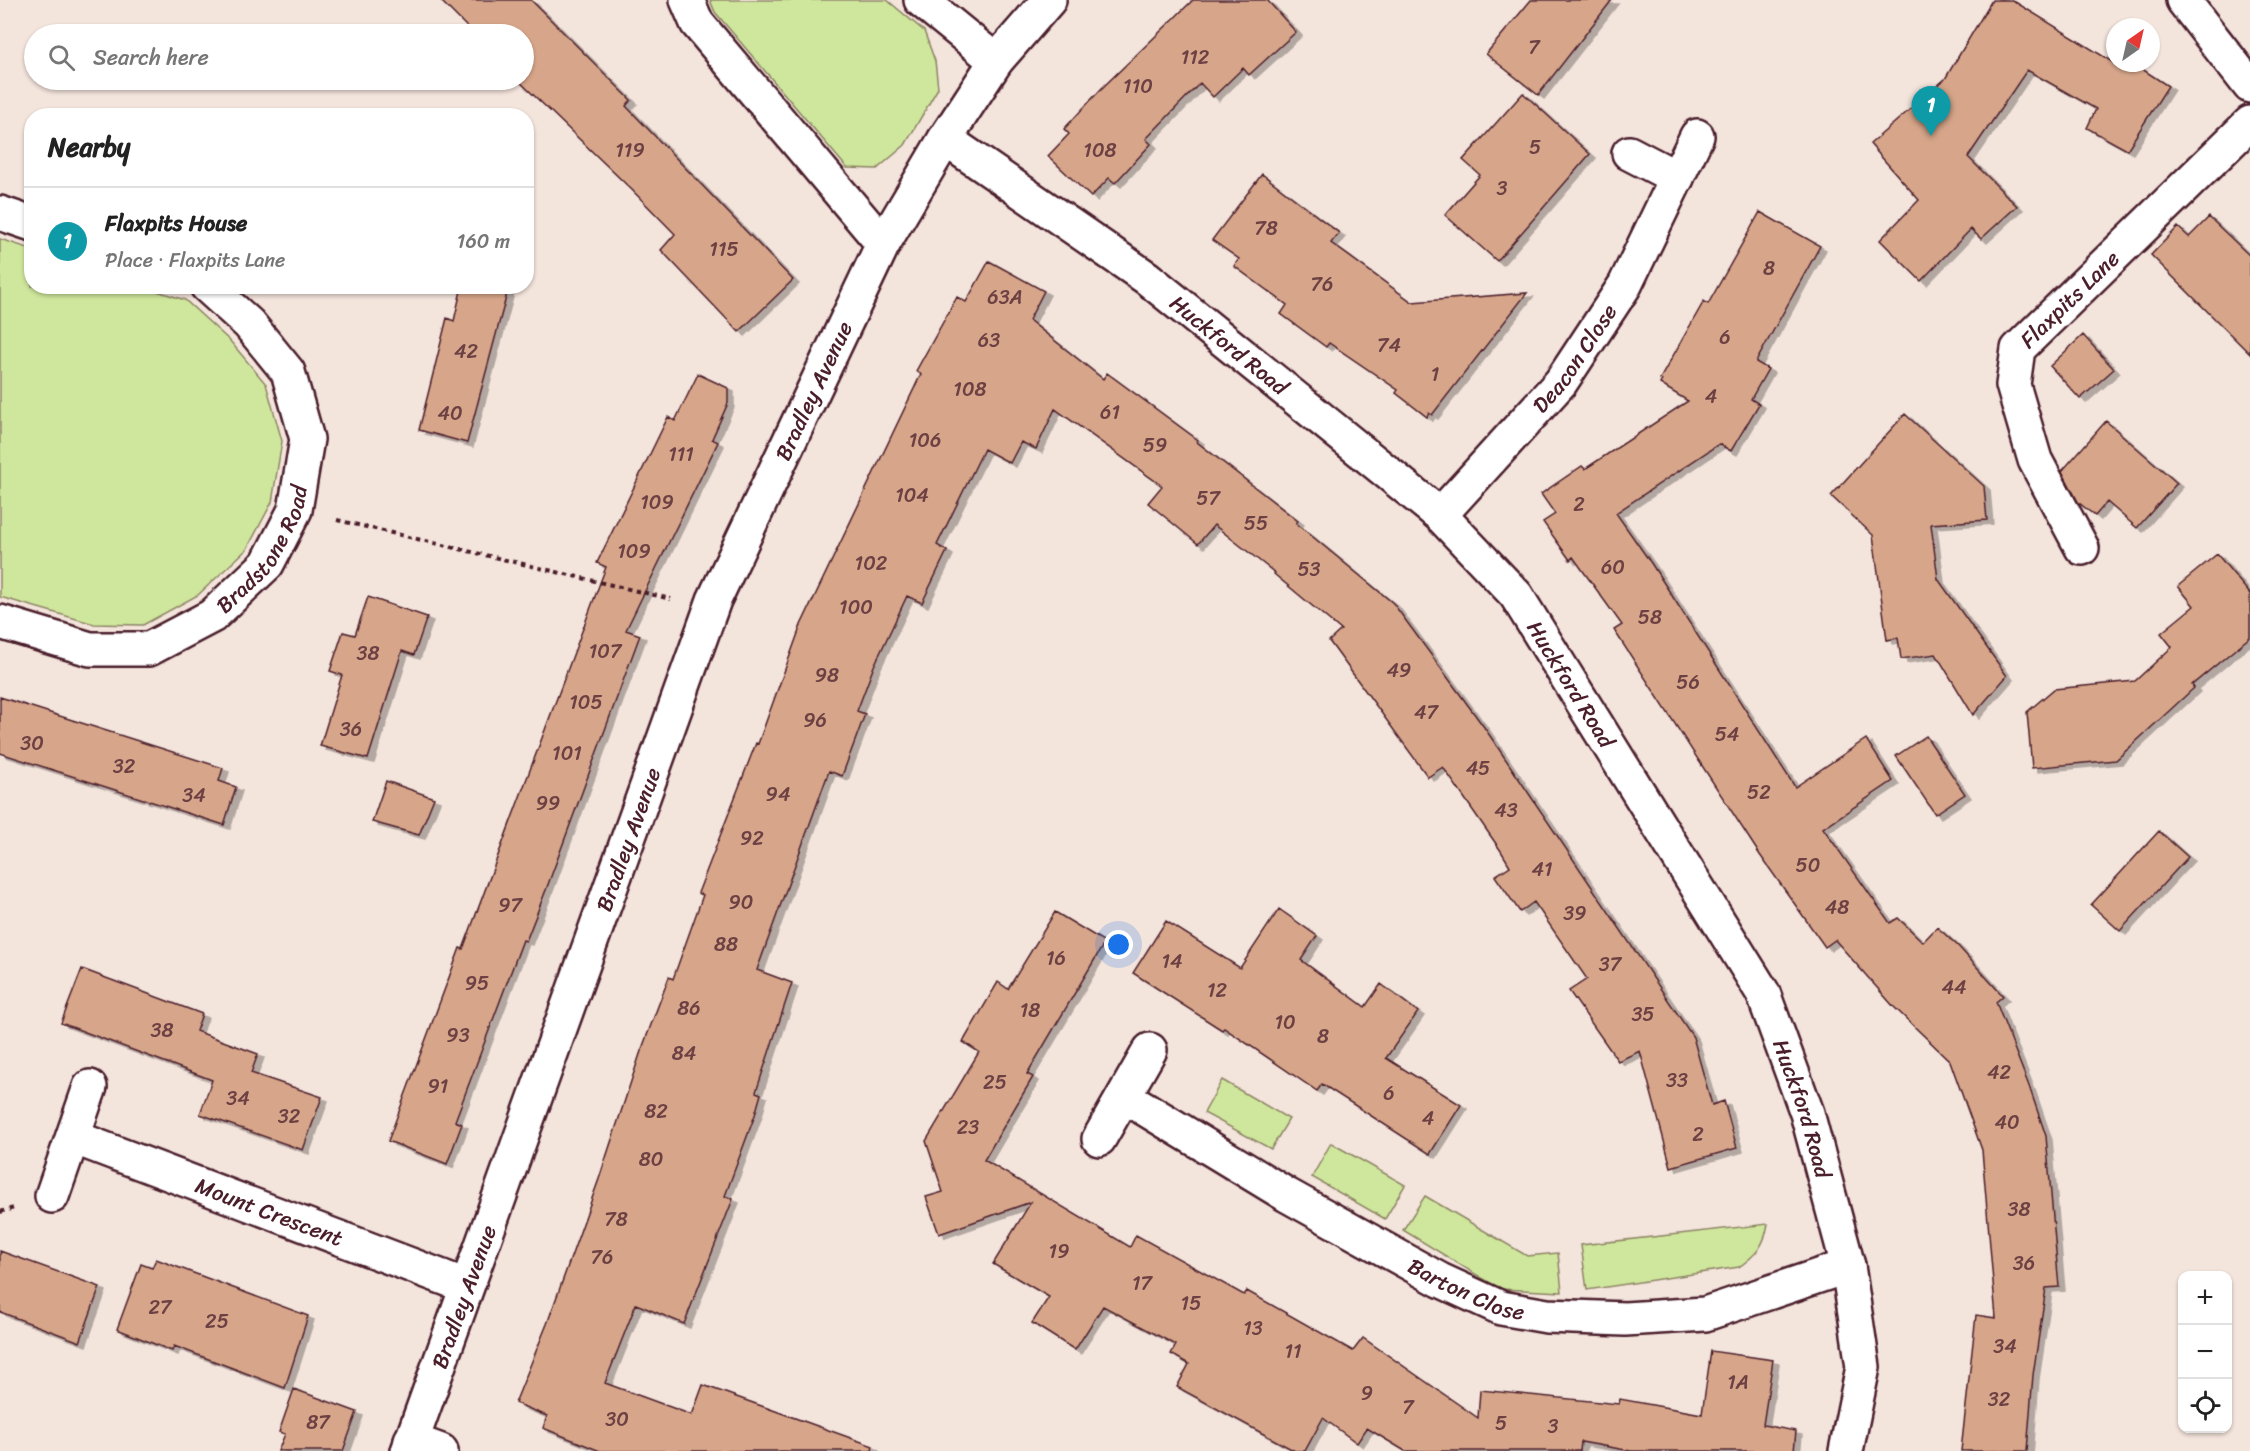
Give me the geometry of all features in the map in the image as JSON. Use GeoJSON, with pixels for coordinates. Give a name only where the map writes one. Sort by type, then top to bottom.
{"type":"FeatureCollection","features":[{"type":"Feature","properties":{"kind":"street"},"geometry":{"type":"LineString","coordinates":[[687,0],[697,23],[883,244]]}},
{"type":"Feature","properties":{"kind":"street"},"geometry":{"type":"LineString","coordinates":[[921,0],[996,61]]}},
{"type":"Feature","properties":{"kind":"street","name":"Bradley Avenue"},"geometry":{"type":"LineString","coordinates":[[420,1447],[466,1286],[711,608],[883,244],[945,139],[996,61],[1049,0]]}},
{"type":"Feature","properties":{"kind":"street"},"geometry":{"type":"LineString","coordinates":[[2183,0],[2250,86]]}},
{"type":"Feature","properties":{"kind":"street","name":"Flaxpits Lane"},"geometry":{"type":"LineString","coordinates":[[2082,548],[2035,460],[2013,385],[2018,349],[2250,123]]}},
{"type":"Feature","properties":{"kind":"street","name":"Deacon Close"},"geometry":{"type":"LineString","coordinates":[[1440,515],[1561,382],[1625,285],[1697,136]]}},
{"type":"Feature","properties":{"kind":"street","name":"Huckford Road"},"geometry":{"type":"LineString","coordinates":[[945,139],[1147,278],[1440,515],[1516,595],[1763,993],[1808,1113],[1848,1266],[1863,1366],[1846,1451]]}},
{"type":"Feature","properties":{"kind":"street"},"geometry":{"type":"LineString","coordinates":[[1629,153],[1677,178]]}},
{"type":"Feature","properties":{"kind":"street"},"geometry":{"type":"LineString","coordinates":[[0,213],[24,221]]}},
{"type":"Feature","properties":{"kind":"street","name":"Bradstone Road"},"geometry":{"type":"LineString","coordinates":[[0,622],[90,649],[149,649],[212,616],[267,564],[296,510],[307,439],[288,372],[249,324],[216,294]]}},
{"type":"Feature","properties":{"kind":"street"},"geometry":{"type":"LineString","coordinates":[[1099,1139],[1150,1050]]}},
{"type":"Feature","properties":{"kind":"street"},"geometry":{"type":"LineString","coordinates":[[52,1196],[90,1087]]}},
{"type":"Feature","properties":{"kind":"street","name":"Barton Close"},"geometry":{"type":"LineString","coordinates":[[1124,1096],[1296,1200],[1440,1280],[1501,1308],[1547,1316],[1626,1320],[1706,1314],[1848,1266]]}},
{"type":"Feature","properties":{"kind":"street","name":"Mount Crescent"},"geometry":{"type":"LineString","coordinates":[[73,1137],[466,1286]]}},
{"type":"Feature","properties":{"kind":"path"},"geometry":{"type":"LineString","coordinates":[[296,510],[711,608]]}},
{"type":"Feature","properties":{"kind":"green space"},"geometry":{"type":"Polygon","coordinates":[[[710,0],[887,0],[924,31],[935,61],[938,88],[905,145],[877,169],[847,168],[715,12],[710,0]]]}},
{"type":"Feature","properties":{"kind":"green space"},"geometry":{"type":"Polygon","coordinates":[[[0,239],[24,247],[24,294],[167,294],[185,300],[230,341],[266,384],[282,441],[272,502],[247,549],[198,595],[143,625],[94,624],[0,597],[0,239]]]}},
{"type":"Feature","properties":{"kind":"green space"},"geometry":{"type":"Polygon","coordinates":[[[1222,1080],[1289,1119],[1271,1149],[1204,1113],[1222,1080]]]}},
{"type":"Feature","properties":{"kind":"green space"},"geometry":{"type":"Polygon","coordinates":[[[1331,1143],[1405,1185],[1385,1219],[1312,1177],[1331,1143]]]}},
{"type":"Feature","properties":{"kind":"green space"},"geometry":{"type":"Polygon","coordinates":[[[1425,1196],[1527,1256],[1558,1253],[1562,1292],[1500,1289],[1403,1230],[1425,1196]]]}},
{"type":"Feature","properties":{"kind":"green space"},"geometry":{"type":"Polygon","coordinates":[[[1768,1224],[1759,1249],[1739,1267],[1587,1290],[1581,1245],[1768,1224]]]}},
{"type":"Feature","properties":{"kind":"building"},"geometry":{"type":"Polygon","coordinates":[[[440,0],[531,0],[631,100],[626,106],[793,280],[739,332],[661,250],[675,234],[528,90],[534,90],[534,24],[464,24],[440,0]]]}},
{"type":"Feature","properties":{"kind":"building"},"geometry":{"type":"Polygon","coordinates":[[[1193,0],[1267,0],[1296,32],[1249,75],[1243,68],[1213,97],[1200,83],[1146,139],[1151,144],[1115,183],[1109,178],[1091,197],[1048,156],[1069,134],[1064,129],[1102,88],[1193,0]]]}},
{"type":"Feature","properties":{"kind":"building"},"geometry":{"type":"Polygon","coordinates":[[[1531,0],[1612,0],[1538,95],[1486,54],[1531,0]]]}},
{"type":"Feature","properties":{"kind":"building"},"geometry":{"type":"Polygon","coordinates":[[[1992,0],[2012,0],[2106,58],[2106,72],[2147,72],[2168,86],[2127,150],[2087,128],[2096,109],[2027,70],[1968,157],[2017,206],[1981,239],[1971,229],[1921,281],[1880,240],[1919,200],[1870,144],[1945,79],[1992,0]]]}},
{"type":"Feature","properties":{"kind":"building"},"geometry":{"type":"Polygon","coordinates":[[[1523,93],[1590,154],[1497,261],[1445,215],[1480,175],[1463,160],[1523,93]]]}},
{"type":"Feature","properties":{"kind":"building"},"geometry":{"type":"Polygon","coordinates":[[[1262,174],[1339,233],[1331,243],[1412,302],[1527,293],[1432,415],[1429,413],[1427,417],[1396,393],[1398,390],[1329,343],[1326,347],[1281,314],[1287,305],[1234,266],[1239,259],[1212,240],[1262,174]]]}},
{"type":"Feature","properties":{"kind":"building"},"geometry":{"type":"Polygon","coordinates":[[[1760,212],[1820,246],[1756,362],[1768,369],[1751,399],[1759,404],[1731,451],[1719,444],[1616,513],[1651,563],[1795,787],[1866,739],[1893,781],[1823,828],[1890,923],[1898,918],[1923,942],[1937,927],[1958,946],[2003,996],[1996,1002],[2046,1136],[2059,1287],[2046,1288],[2033,1375],[2027,1451],[1961,1451],[1976,1315],[1996,1318],[1982,1150],[1950,1061],[1894,1007],[1835,940],[1825,947],[1760,855],[1614,630],[1622,625],[1573,557],[1570,560],[1543,522],[1555,514],[1541,494],[1582,466],[1585,469],[1688,401],[1660,384],[1662,380],[1660,379],[1704,301],[1708,304],[1760,212]]]}},
{"type":"Feature","properties":{"kind":"building"},"geometry":{"type":"Polygon","coordinates":[[[2209,217],[2250,256],[2250,354],[2151,255],[2178,227],[2189,237],[2209,217]]]}},
{"type":"Feature","properties":{"kind":"building"},"geometry":{"type":"Polygon","coordinates":[[[989,261],[1044,291],[1029,320],[1103,379],[1107,373],[1198,440],[1197,442],[1298,521],[1296,523],[1393,603],[1484,727],[1693,1037],[1712,1105],[1724,1101],[1737,1148],[1671,1167],[1640,1051],[1618,1061],[1569,991],[1587,979],[1534,902],[1520,912],[1495,876],[1510,866],[1501,851],[1443,767],[1428,777],[1329,641],[1341,630],[1275,573],[1214,525],[1198,544],[1148,503],[1162,486],[1055,409],[1036,449],[1021,442],[1010,463],[984,449],[937,545],[947,551],[922,603],[907,596],[874,666],[857,711],[865,714],[842,776],[829,771],[757,970],[792,983],[756,1092],[761,1094],[755,1115],[725,1196],[733,1199],[684,1324],[636,1304],[605,1383],[692,1415],[703,1385],[873,1446],[872,1451],[600,1451],[543,1428],[547,1416],[515,1403],[547,1324],[599,1179],[640,1054],[669,977],[673,979],[703,895],[698,893],[756,743],[758,744],[801,625],[921,374],[916,371],[957,297],[966,302],[989,261]]]}},
{"type":"Feature","properties":{"kind":"building"},"geometry":{"type":"Polygon","coordinates":[[[460,294],[507,294],[467,443],[419,430],[447,318],[454,321],[460,294]]]}},
{"type":"Feature","properties":{"kind":"building"},"geometry":{"type":"Polygon","coordinates":[[[2083,335],[2114,369],[2080,399],[2050,366],[2083,335]]]}},
{"type":"Feature","properties":{"kind":"building"},"geometry":{"type":"Polygon","coordinates":[[[698,374],[728,388],[728,403],[712,439],[718,442],[626,630],[640,635],[546,890],[526,941],[523,940],[455,1121],[462,1124],[447,1164],[388,1141],[460,948],[463,949],[606,567],[597,563],[668,417],[675,421],[698,374]]]}},
{"type":"Feature","properties":{"kind":"building"},"geometry":{"type":"Polygon","coordinates":[[[1905,414],[1984,486],[1987,520],[1931,524],[1938,579],[2007,676],[1973,715],[1936,654],[1901,659],[1898,638],[1887,640],[1873,535],[1831,496],[1905,414]]]}},
{"type":"Feature","properties":{"kind":"building"},"geometry":{"type":"Polygon","coordinates":[[[2106,421],[2177,483],[2137,528],[2107,502],[2095,516],[2078,502],[2062,471],[2106,421]]]}},
{"type":"Feature","properties":{"kind":"building"},"geometry":{"type":"Polygon","coordinates":[[[2217,554],[2250,594],[2250,637],[2192,685],[2194,688],[2116,760],[2032,768],[2027,712],[2054,689],[2135,681],[2172,647],[2161,633],[2194,606],[2178,586],[2217,554]]]}},
{"type":"Feature","properties":{"kind":"building"},"geometry":{"type":"Polygon","coordinates":[[[368,597],[427,617],[414,655],[402,651],[368,759],[320,746],[342,675],[330,671],[343,632],[355,635],[368,597]]]}},
{"type":"Feature","properties":{"kind":"building"},"geometry":{"type":"Polygon","coordinates":[[[0,697],[223,768],[219,781],[236,787],[224,825],[0,753],[0,697]]]}},
{"type":"Feature","properties":{"kind":"building"},"geometry":{"type":"Polygon","coordinates":[[[1926,736],[1965,794],[1935,814],[1896,756],[1926,736]]]}},
{"type":"Feature","properties":{"kind":"building"},"geometry":{"type":"Polygon","coordinates":[[[386,781],[434,798],[419,835],[372,822],[386,781]]]}},
{"type":"Feature","properties":{"kind":"building"},"geometry":{"type":"Polygon","coordinates":[[[2159,831],[2188,857],[2120,931],[2091,905],[2159,831]]]}},
{"type":"Feature","properties":{"kind":"building"},"geometry":{"type":"Polygon","coordinates":[[[1279,909],[1317,936],[1301,960],[1365,1007],[1381,984],[1418,1012],[1386,1058],[1461,1105],[1430,1154],[1322,1084],[1317,1091],[1224,1028],[1222,1030],[1133,973],[1166,921],[1240,968],[1279,909]]]}},
{"type":"Feature","properties":{"kind":"building"},"geometry":{"type":"Polygon","coordinates":[[[1055,912],[1105,942],[1027,1074],[1033,1077],[984,1160],[1130,1247],[1136,1235],[1244,1295],[1247,1291],[1353,1351],[1363,1338],[1478,1418],[1480,1390],[1619,1404],[1620,1399],[1702,1414],[1711,1351],[1773,1360],[1763,1425],[1796,1431],[1794,1451],[1631,1451],[1581,1442],[1580,1451],[1405,1451],[1367,1428],[1357,1443],[1323,1418],[1305,1451],[1295,1451],[1177,1387],[1189,1364],[1171,1354],[1176,1345],[1103,1306],[1075,1350],[1032,1323],[1049,1297],[993,1264],[1031,1202],[939,1234],[926,1197],[943,1192],[926,1141],[979,1052],[963,1042],[998,982],[1008,989],[1055,912]]]}},
{"type":"Feature","properties":{"kind":"building"},"geometry":{"type":"Polygon","coordinates":[[[82,969],[202,1014],[196,1031],[258,1054],[251,1073],[322,1097],[303,1150],[200,1114],[212,1080],[61,1023],[82,969]]]}},
{"type":"Feature","properties":{"kind":"building"},"geometry":{"type":"Polygon","coordinates":[[[0,1251],[100,1287],[80,1342],[0,1312],[0,1251]]]}},
{"type":"Feature","properties":{"kind":"building"},"geometry":{"type":"Polygon","coordinates":[[[156,1259],[308,1316],[285,1388],[174,1346],[172,1351],[117,1329],[141,1264],[152,1268],[156,1259]]]}},
{"type":"Feature","properties":{"kind":"building"},"geometry":{"type":"Polygon","coordinates":[[[294,1389],[357,1412],[343,1451],[278,1451],[285,1434],[279,1432],[294,1389]]]}},
{"type":"Feature","properties":{"kind":"place","name":"Flaxpits House"},"geometry":{"type":"Point","coordinates":[1931,136]}}]}
